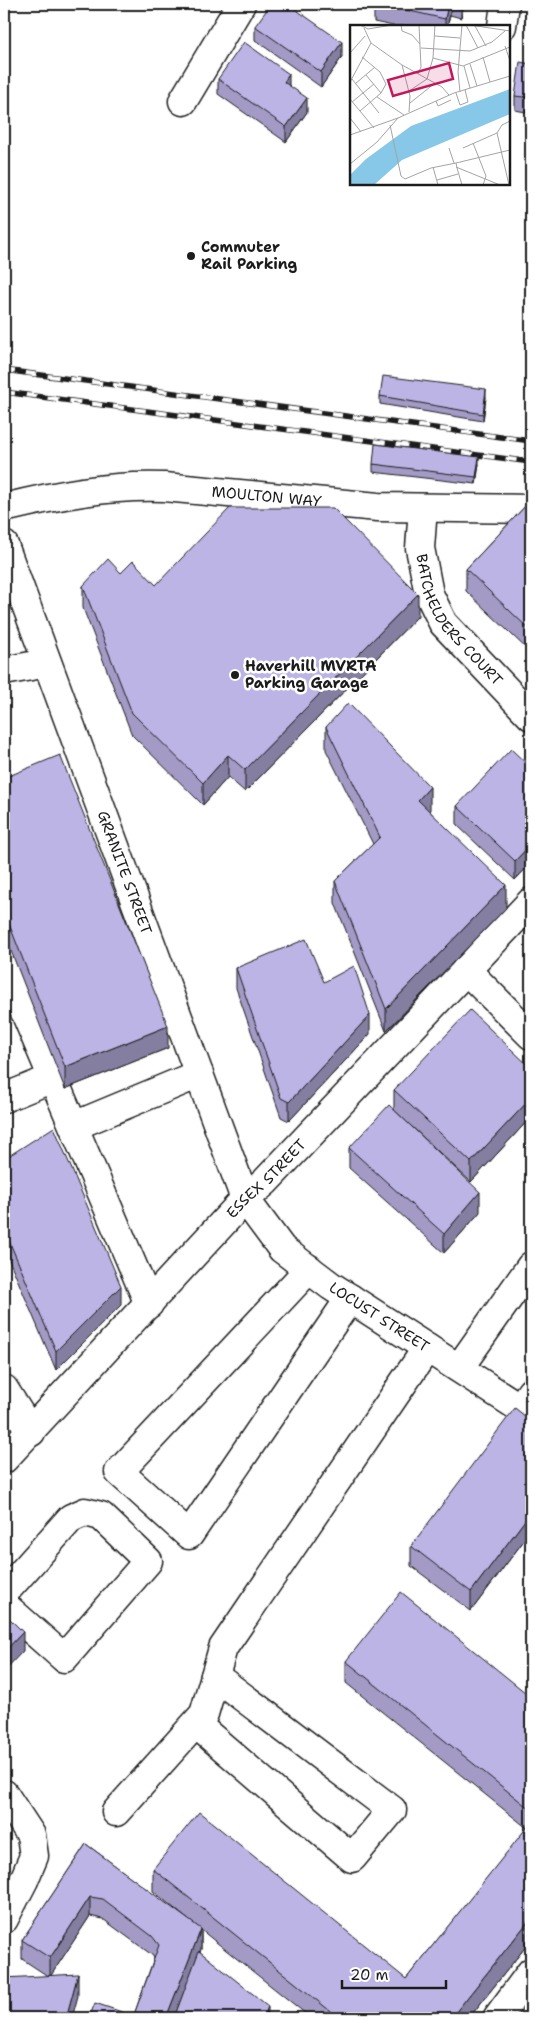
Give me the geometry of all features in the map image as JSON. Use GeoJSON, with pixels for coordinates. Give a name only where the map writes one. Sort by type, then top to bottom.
{"type":"FeatureCollection","features":[{"type":"Feature","properties":{"kind":"main road"},"geometry":{"type":"LineString","coordinates":[[183,101],[241,4]]}},
{"type":"Feature","properties":{"kind":"main road"},"geometry":{"type":"LineString","coordinates":[[502,25],[505,4]]}},
{"type":"Feature","properties":{"kind":"main road","name":"MOULTON WAY"},"geometry":{"type":"LineString","coordinates":[[4,508],[78,492],[134,486],[164,486],[378,507],[531,509]]}},
{"type":"Feature","properties":{"kind":"main road","name":"BATCHELDERS COURT"},"geometry":{"type":"LineString","coordinates":[[423,508],[420,548],[429,594],[443,623],[531,716]]}},
{"type":"Feature","properties":{"kind":"main road","name":"GRANITE STREET"},"geometry":{"type":"LineString","coordinates":[[4,546],[245,1199]]}},
{"type":"Feature","properties":{"kind":"main road"},"geometry":{"type":"LineString","coordinates":[[4,671],[47,662]]}},
{"type":"Feature","properties":{"kind":"main road","name":"ESSEX STREET"},"geometry":{"type":"LineString","coordinates":[[4,1459],[245,1199],[265,1182],[531,902]]}},
{"type":"Feature","properties":{"kind":"main road"},"geometry":{"type":"LineString","coordinates":[[4,963],[9,991],[53,1078],[148,1304]]}},
{"type":"Feature","properties":{"kind":"main road"},"geometry":{"type":"LineString","coordinates":[[466,970],[531,1036]]}},
{"type":"Feature","properties":{"kind":"main road"},"geometry":{"type":"LineString","coordinates":[[74,1126],[199,1074]]}},
{"type":"Feature","properties":{"kind":"main road"},"geometry":{"type":"LineString","coordinates":[[4,1098],[53,1078]]}},
{"type":"Feature","properties":{"kind":"main road","name":"LOCUST STREET"},"geometry":{"type":"LineString","coordinates":[[245,1199],[282,1249],[309,1269],[350,1298],[459,1368],[528,1405]]}},
{"type":"Feature","properties":{"kind":"main road"},"geometry":{"type":"LineString","coordinates":[[459,1368],[531,1266]]}},
{"type":"Feature","properties":{"kind":"main road"},"geometry":{"type":"LineString","coordinates":[[309,1269],[119,1472],[189,1534],[350,1298]]}},
{"type":"Feature","properties":{"kind":"main road"},"geometry":{"type":"LineString","coordinates":[[116,1812],[204,1714],[223,1648],[427,1348]]}},
{"type":"Feature","properties":{"kind":"main road"},"geometry":{"type":"LineString","coordinates":[[4,1389],[31,1432]]}},
{"type":"Feature","properties":{"kind":"main road"},"geometry":{"type":"LineString","coordinates":[[4,1593],[71,1518],[84,1512],[101,1516],[148,1561],[64,1658],[4,1605]]}},
{"type":"Feature","properties":{"kind":"main road"},"geometry":{"type":"LineString","coordinates":[[196,1724],[352,1858],[392,1810],[215,1676]]}},
{"type":"Feature","properties":{"kind":"main road"},"geometry":{"type":"LineString","coordinates":[[4,1794],[31,1835],[34,1856],[4,1919]]}},
{"type":"Feature","properties":{"kind":"main road"},"geometry":{"type":"LineString","coordinates":[[497,2018],[531,1972]]}},
{"type":"Feature","properties":{"kind":"building"},"geometry":{"type":"Polygon","coordinates":[[[271,4],[288,4],[342,42],[321,72],[255,26],[271,4]]]}},
{"type":"Feature","properties":{"kind":"building"},"geometry":{"type":"Polygon","coordinates":[[[379,4],[448,4],[445,19],[379,4]]]}},
{"type":"Feature","properties":{"kind":"building"},"geometry":{"type":"Polygon","coordinates":[[[244,42],[289,74],[284,82],[307,98],[286,127],[218,79],[244,42]]]}},
{"type":"Feature","properties":{"kind":"building"},"geometry":{"type":"Polygon","coordinates":[[[520,62],[531,64],[531,98],[515,96],[520,62]]]}},
{"type":"Feature","properties":{"kind":"building"},"geometry":{"type":"Polygon","coordinates":[[[383,376],[486,389],[483,414],[380,396],[383,376]]]}},
{"type":"Feature","properties":{"kind":"building"},"geometry":{"type":"Polygon","coordinates":[[[375,444],[479,457],[476,477],[373,464],[375,444]]]}},
{"type":"Feature","properties":{"kind":"building"},"geometry":{"type":"Polygon","coordinates":[[[531,500],[531,631],[466,569],[531,500]]]}},
{"type":"Feature","properties":{"kind":"building","name":"Haverhill MVRTA Parking Garage"},"geometry":{"type":"Polygon","coordinates":[[[230,508],[333,508],[418,594],[245,770],[228,755],[203,783],[132,713],[83,586],[108,559],[121,573],[133,561],[156,585],[230,508]]]}},
{"type":"Feature","properties":{"kind":"building"},"geometry":{"type":"Polygon","coordinates":[[[348,703],[430,787],[418,800],[506,885],[386,1009],[335,881],[380,837],[326,727],[348,703]]]}},
{"type":"Feature","properties":{"kind":"building"},"geometry":{"type":"Polygon","coordinates":[[[511,749],[531,768],[531,844],[515,861],[457,806],[511,749]]]}},
{"type":"Feature","properties":{"kind":"building"},"geometry":{"type":"Polygon","coordinates":[[[60,755],[168,1026],[65,1067],[4,911],[4,778],[60,755]]]}},
{"type":"Feature","properties":{"kind":"building"},"geometry":{"type":"Polygon","coordinates":[[[306,939],[324,982],[354,966],[370,1015],[289,1102],[281,1098],[236,968],[306,939]]]}},
{"type":"Feature","properties":{"kind":"building"},"geometry":{"type":"Polygon","coordinates":[[[470,1010],[531,1068],[531,1098],[471,1162],[394,1090],[470,1010]]]}},
{"type":"Feature","properties":{"kind":"building"},"geometry":{"type":"Polygon","coordinates":[[[389,1105],[480,1192],[444,1234],[349,1148],[389,1105]]]}},
{"type":"Feature","properties":{"kind":"building"},"geometry":{"type":"Polygon","coordinates":[[[54,1127],[121,1286],[56,1351],[4,1229],[4,1159],[54,1127]]]}},
{"type":"Feature","properties":{"kind":"building"},"geometry":{"type":"Polygon","coordinates":[[[515,1408],[531,1421],[531,1512],[471,1592],[411,1546],[515,1408]]]}},
{"type":"Feature","properties":{"kind":"building"},"geometry":{"type":"Polygon","coordinates":[[[401,1592],[531,1697],[531,1810],[346,1661],[401,1592]]]}},
{"type":"Feature","properties":{"kind":"building"},"geometry":{"type":"Polygon","coordinates":[[[4,1613],[23,1632],[4,1652],[4,1613]]]}},
{"type":"Feature","properties":{"kind":"building"},"geometry":{"type":"Polygon","coordinates":[[[199,1812],[406,1979],[531,1822],[531,1918],[451,2018],[339,2018],[153,1869],[199,1812]]]}},
{"type":"Feature","properties":{"kind":"building"},"geometry":{"type":"Polygon","coordinates":[[[86,1844],[201,1929],[166,2018],[155,2018],[135,2012],[159,1945],[152,1936],[103,1899],[90,1897],[50,1958],[22,1940],[86,1844]]]}},
{"type":"Feature","properties":{"kind":"building"},"geometry":{"type":"Polygon","coordinates":[[[199,1951],[268,2006],[264,2018],[174,2018],[199,1951]]]}},
{"type":"Feature","properties":{"kind":"building"},"geometry":{"type":"Polygon","coordinates":[[[78,1974],[66,2018],[4,2018],[4,1978],[78,1974]]]}},
{"type":"Feature","properties":{"kind":"building"},"geometry":{"type":"Polygon","coordinates":[[[95,2003],[140,2018],[89,2018],[95,2003]]]}},
{"type":"Feature","properties":{"kind":"railway"},"geometry":{"type":"LineString","coordinates":[[4,370],[531,441]]}},
{"type":"Feature","properties":{"kind":"railway"},"geometry":{"type":"LineString","coordinates":[[4,392],[531,462]]}},
{"type":"Feature","properties":{"kind":"place","name":"Commuter Rail Parking"},"geometry":{"type":"Point","coordinates":[191,256]}},
{"type":"Feature","properties":{"kind":"place","name":"Haverhill MVRTA Parking Garage"},"geometry":{"type":"Point","coordinates":[235,675]}}]}
